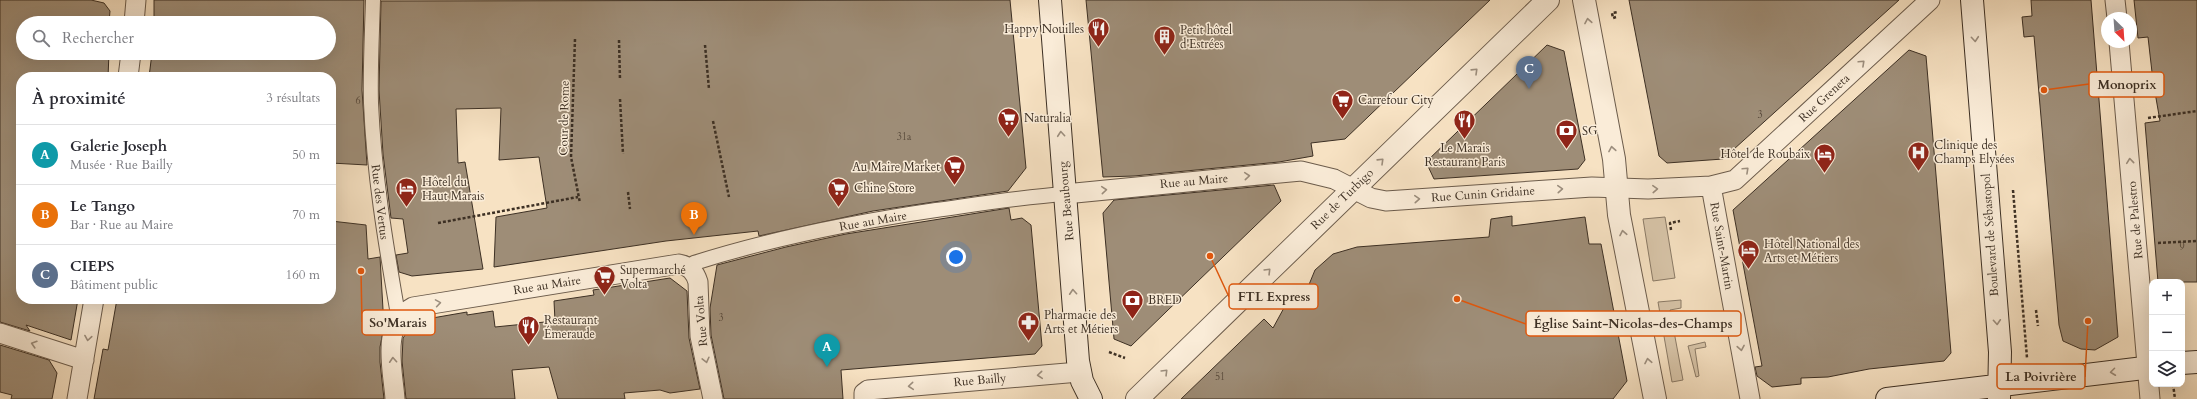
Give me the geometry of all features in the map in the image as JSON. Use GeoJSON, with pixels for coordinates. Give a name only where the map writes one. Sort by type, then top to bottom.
{"type":"FeatureCollection","features":[{"type":"Feature","properties":{"kind":"main road","name":"Rue Beaubourg"},"geometry":{"type":"LineString","coordinates":[[1050,0],[1079,372],[1091,399]]}},
{"type":"Feature","properties":{"kind":"main road","name":"Rue de Turbigo"},"geometry":{"type":"LineString","coordinates":[[1137,399],[1548,0]]}},
{"type":"Feature","properties":{"kind":"main road"},"geometry":{"type":"LineString","coordinates":[[1584,0],[1614,159],[1619,215],[1655,399]]}},
{"type":"Feature","properties":{"kind":"main road","name":"Boulevard de Sébastopol"},"geometry":{"type":"LineString","coordinates":[[1972,0],[2000,352],[1998,392]]}},
{"type":"Feature","properties":{"kind":"main road"},"geometry":{"type":"LineString","coordinates":[[2185,363],[2197,362]]}},
{"type":"Feature","properties":{"kind":"main road"},"geometry":{"type":"LineString","coordinates":[[1887,399],[1998,392],[2149,367]]}},
{"type":"Feature","properties":{"kind":"street"},"geometry":{"type":"LineString","coordinates":[[135,16],[136,0]]}},
{"type":"Feature","properties":{"kind":"street","name":"Rue des Vertus"},"geometry":{"type":"LineString","coordinates":[[373,0],[371,102],[373,143],[382,225],[397,309],[401,315]]}},
{"type":"Feature","properties":{"kind":"street","name":"Rue Greneta"},"geometry":{"type":"LineString","coordinates":[[1711,186],[1735,180],[1930,0]]}},
{"type":"Feature","properties":{"kind":"street"},"geometry":{"type":"LineString","coordinates":[[2115,0],[2116,12]]}},
{"type":"Feature","properties":{"kind":"street","name":"Rue de Palestro"},"geometry":{"type":"LineString","coordinates":[[2120,48],[2149,357]]}},
{"type":"Feature","properties":{"kind":"street"},"geometry":{"type":"LineString","coordinates":[[129,72],[130,60]]}},
{"type":"Feature","properties":{"kind":"street","name":"Rue au Maire"},"geometry":{"type":"LineString","coordinates":[[401,315],[419,306],[679,264],[690,268],[694,263],[788,237],[886,218],[988,202],[1301,171],[1334,179],[1353,188]]}},
{"type":"Feature","properties":{"kind":"street","name":"Rue Saint-Martin"},"geometry":{"type":"LineString","coordinates":[[1616,188],[1648,189],[1711,186],[1750,399]]}},
{"type":"Feature","properties":{"kind":"street","name":"Rue Cunin Gridaine"},"geometry":{"type":"LineString","coordinates":[[1353,188],[1371,198],[1386,201],[1592,187],[1616,188]]}},
{"type":"Feature","properties":{"kind":"street","name":"Rue Volta"},"geometry":{"type":"LineString","coordinates":[[690,268],[697,276],[700,336],[713,399]]}},
{"type":"Feature","properties":{"kind":"street"},"geometry":{"type":"LineString","coordinates":[[77,399],[93,304]]}},
{"type":"Feature","properties":{"kind":"street"},"geometry":{"type":"LineString","coordinates":[[396,399],[391,339],[395,325],[401,315]]}},
{"type":"Feature","properties":{"kind":"street"},"geometry":{"type":"LineString","coordinates":[[0,334],[84,360]]}},
{"type":"Feature","properties":{"kind":"street","name":"Rue Bailly"},"geometry":{"type":"LineString","coordinates":[[864,399],[864,393],[868,390],[1079,372]]}},
{"type":"Feature","properties":{"kind":"street","name":"Rue de Palestro"},"geometry":{"type":"LineString","coordinates":[[2150,387],[2150,399]]}},
{"type":"Feature","properties":{"kind":"path"},"geometry":{"type":"LineString","coordinates":[[1616,17],[1613,18],[1612,13],[1618,12]]}},
{"type":"Feature","properties":{"kind":"path","name":"Cour de Rome"},"geometry":{"type":"LineString","coordinates":[[575,39],[571,156],[580,203]]}},
{"type":"Feature","properties":{"kind":"path"},"geometry":{"type":"LineString","coordinates":[[619,40],[620,80]]}},
{"type":"Feature","properties":{"kind":"path"},"geometry":{"type":"LineString","coordinates":[[705,45],[709,89]]}},
{"type":"Feature","properties":{"kind":"path"},"geometry":{"type":"LineString","coordinates":[[620,100],[623,154]]}},
{"type":"Feature","properties":{"kind":"path"},"geometry":{"type":"LineString","coordinates":[[2126,121],[2197,112]]}},
{"type":"Feature","properties":{"kind":"path"},"geometry":{"type":"LineString","coordinates":[[713,121],[729,197]]}},
{"type":"Feature","properties":{"kind":"path"},"geometry":{"type":"LineString","coordinates":[[628,192],[630,209]]}},
{"type":"Feature","properties":{"kind":"path"},"geometry":{"type":"LineString","coordinates":[[438,223],[578,197]]}},
{"type":"Feature","properties":{"kind":"path"},"geometry":{"type":"LineString","coordinates":[[1672,230],[1670,223],[1680,221]]}},
{"type":"Feature","properties":{"kind":"path"},"geometry":{"type":"LineString","coordinates":[[2138,244],[2197,241]]}},
{"type":"Feature","properties":{"kind":"path"},"geometry":{"type":"LineString","coordinates":[[2036,310],[2038,326]]}},
{"type":"Feature","properties":{"kind":"path"},"geometry":{"type":"LineString","coordinates":[[1109,352],[1125,358]]}},
{"type":"Feature","properties":{"kind":"path"},"geometry":{"type":"LineString","coordinates":[[2173,387],[2175,399]]}},
{"type":"Feature","properties":{"kind":"shaded area"},"geometry":{"type":"Polygon","coordinates":[[[1665,217],[1675,278],[1653,281],[1643,219],[1665,217]]]}},
{"type":"Feature","properties":{"kind":"shaded area"},"geometry":{"type":"Polygon","coordinates":[[[1681,300],[1681,308],[1670,310],[1683,380],[1672,382],[1658,302],[1681,300]]]}},
{"type":"Feature","properties":{"kind":"shaded area"},"geometry":{"type":"Polygon","coordinates":[[[1705,342],[1706,347],[1695,349],[1699,376],[1696,377],[1688,346],[1705,342]]]}},
{"type":"Feature","properties":{"kind":"building"},"geometry":{"type":"Polygon","coordinates":[[[0,0],[91,0],[104,3],[110,11],[110,16],[16,16],[16,60],[109,60],[108,72],[16,72],[16,304],[77,304],[71,340],[26,325],[30,331],[0,322],[0,0]]]}},
{"type":"Feature","properties":{"kind":"building"},"geometry":{"type":"Polygon","coordinates":[[[154,0],[364,0],[362,90],[367,165],[336,163],[336,72],[150,72],[151,60],[336,60],[336,16],[154,16],[154,0]]]}},
{"type":"Feature","properties":{"kind":"building"},"geometry":{"type":"Polygon","coordinates":[[[1010,0],[1026,168],[1008,191],[873,211],[759,236],[758,231],[666,241],[494,267],[496,217],[547,208],[539,157],[499,160],[501,108],[456,109],[458,163],[465,162],[483,269],[412,276],[399,272],[396,255],[408,253],[403,219],[391,218],[383,154],[379,90],[381,1],[1010,0]]]}},
{"type":"Feature","properties":{"kind":"building"},"geometry":{"type":"Polygon","coordinates":[[[1086,0],[1490,0],[1345,139],[1311,143],[1313,156],[1279,162],[1134,176],[1103,177],[1086,0]]]}},
{"type":"Feature","properties":{"kind":"building"},"geometry":{"type":"Polygon","coordinates":[[[1629,0],[1899,0],[1723,159],[1667,163],[1659,156],[1629,0]]]}},
{"type":"Feature","properties":{"kind":"building"},"geometry":{"type":"Polygon","coordinates":[[[2031,0],[2091,0],[2118,337],[2095,350],[2081,349],[2063,341],[2059,325],[2034,36],[2024,37],[2022,17],[2032,16],[2031,0]]]}},
{"type":"Feature","properties":{"kind":"building"},"geometry":{"type":"Polygon","coordinates":[[[2134,0],[2197,0],[2197,282],[2185,282],[2185,279],[2158,279],[2145,123],[2160,121],[2153,81],[2148,37],[2138,38],[2137,12],[2135,12],[2134,0]]]}},
{"type":"Feature","properties":{"kind":"building"},"geometry":{"type":"Polygon","coordinates":[[[1547,45],[1564,51],[1585,160],[1578,169],[1434,179],[1426,162],[1547,45]]]}},
{"type":"Feature","properties":{"kind":"building"},"geometry":{"type":"Polygon","coordinates":[[[1909,50],[1926,56],[1951,353],[1944,361],[1869,369],[1828,377],[1801,378],[1801,384],[1772,387],[1757,376],[1755,367],[1762,366],[1733,210],[1909,50]]]}},
{"type":"Feature","properties":{"kind":"building"},"geometry":{"type":"Polygon","coordinates":[[[1274,185],[1281,201],[1131,346],[1114,339],[1103,213],[1114,200],[1274,185]]]}},
{"type":"Feature","properties":{"kind":"building"},"geometry":{"type":"Polygon","coordinates":[[[1009,208],[1011,220],[1022,218],[1031,225],[1042,346],[1035,354],[841,370],[843,399],[724,399],[711,335],[710,308],[717,265],[786,247],[846,234],[1009,208]]]}},
{"type":"Feature","properties":{"kind":"building"},"geometry":{"type":"Polygon","coordinates":[[[1512,216],[1512,226],[1585,217],[1589,244],[1601,244],[1627,381],[1613,399],[1181,399],[1264,319],[1273,328],[1285,306],[1301,304],[1315,270],[1333,254],[1357,247],[1489,237],[1491,219],[1512,216]]]}},
{"type":"Feature","properties":{"kind":"building"},"geometry":{"type":"Polygon","coordinates":[[[336,222],[366,225],[368,259],[380,257],[384,327],[380,347],[380,362],[384,399],[94,399],[103,349],[108,350],[116,304],[336,304],[336,222]]]}},
{"type":"Feature","properties":{"kind":"building"},"geometry":{"type":"Polygon","coordinates":[[[670,278],[687,291],[689,338],[700,389],[670,393],[660,390],[624,393],[625,399],[558,399],[549,367],[512,370],[515,399],[406,399],[402,361],[403,338],[415,321],[467,312],[467,315],[493,311],[495,327],[555,321],[554,301],[594,295],[593,290],[670,278]]]}},
{"type":"Feature","properties":{"kind":"building"},"geometry":{"type":"Polygon","coordinates":[[[0,345],[49,360],[57,373],[52,399],[11,399],[12,395],[0,392],[0,345]]]}},
{"type":"Feature","properties":{"kind":"place","name":"Happy Nouilles"},"geometry":{"type":"Point","coordinates":[1099,48]}},
{"type":"Feature","properties":{"kind":"place","name":"Petit hôtel d'Estrées"},"geometry":{"type":"Point","coordinates":[1164,56]}},
{"type":"Feature","properties":{"kind":"place","name":"CIEPS"},"geometry":{"type":"Point","coordinates":[1529,89]}},
{"type":"Feature","properties":{"kind":"place","name":"Monoprix"},"geometry":{"type":"Point","coordinates":[2044,90]}},
{"type":"Feature","properties":{"kind":"place","name":"Carrefour City"},"geometry":{"type":"Point","coordinates":[1343,120]}},
{"type":"Feature","properties":{"kind":"place","name":"Naturalia"},"geometry":{"type":"Point","coordinates":[1009,138]}},
{"type":"Feature","properties":{"kind":"place","name":"Le Marais Restaurant Paris"},"geometry":{"type":"Point","coordinates":[1465,140]}},
{"type":"Feature","properties":{"kind":"place","name":"SG"},"geometry":{"type":"Point","coordinates":[1566,150]}},
{"type":"Feature","properties":{"kind":"place","name":"Clinique des Champs Elysées"},"geometry":{"type":"Point","coordinates":[1918,172]}},
{"type":"Feature","properties":{"kind":"place","name":"Hôtel de Roubaix"},"geometry":{"type":"Point","coordinates":[1825,174]}},
{"type":"Feature","properties":{"kind":"place","name":"Au Maire Market"},"geometry":{"type":"Point","coordinates":[955,186]}},
{"type":"Feature","properties":{"kind":"place","name":"Hôtel du Haut Marais"},"geometry":{"type":"Point","coordinates":[407,208]}},
{"type":"Feature","properties":{"kind":"place","name":"Chine Store"},"geometry":{"type":"Point","coordinates":[838,208]}},
{"type":"Feature","properties":{"kind":"place","name":"Le Tango"},"geometry":{"type":"Point","coordinates":[694,235]}},
{"type":"Feature","properties":{"kind":"place","name":"FTL Express"},"geometry":{"type":"Point","coordinates":[1210,256]}},
{"type":"Feature","properties":{"kind":"place","name":"Hôtel National des Arts et Métiers"},"geometry":{"type":"Point","coordinates":[1748,270]}},
{"type":"Feature","properties":{"kind":"place","name":"So'Marais"},"geometry":{"type":"Point","coordinates":[361,271]}},
{"type":"Feature","properties":{"kind":"place","name":"Supermarché Volta"},"geometry":{"type":"Point","coordinates":[604,296]}},
{"type":"Feature","properties":{"kind":"place","name":"Église Saint-Nicolas-des-Champs"},"geometry":{"type":"Point","coordinates":[1457,299]}},
{"type":"Feature","properties":{"kind":"place","name":"BRED"},"geometry":{"type":"Point","coordinates":[1132,320]}},
{"type":"Feature","properties":{"kind":"place","name":"La Poivrière"},"geometry":{"type":"Point","coordinates":[2088,321]}},
{"type":"Feature","properties":{"kind":"place","name":"Pharmacie des Arts et Métiers"},"geometry":{"type":"Point","coordinates":[1028,342]}},
{"type":"Feature","properties":{"kind":"place","name":"Restaurant Émeraude"},"geometry":{"type":"Point","coordinates":[528,346]}},
{"type":"Feature","properties":{"kind":"place","name":"Galerie Joseph"},"geometry":{"type":"Point","coordinates":[827,367]}}]}
